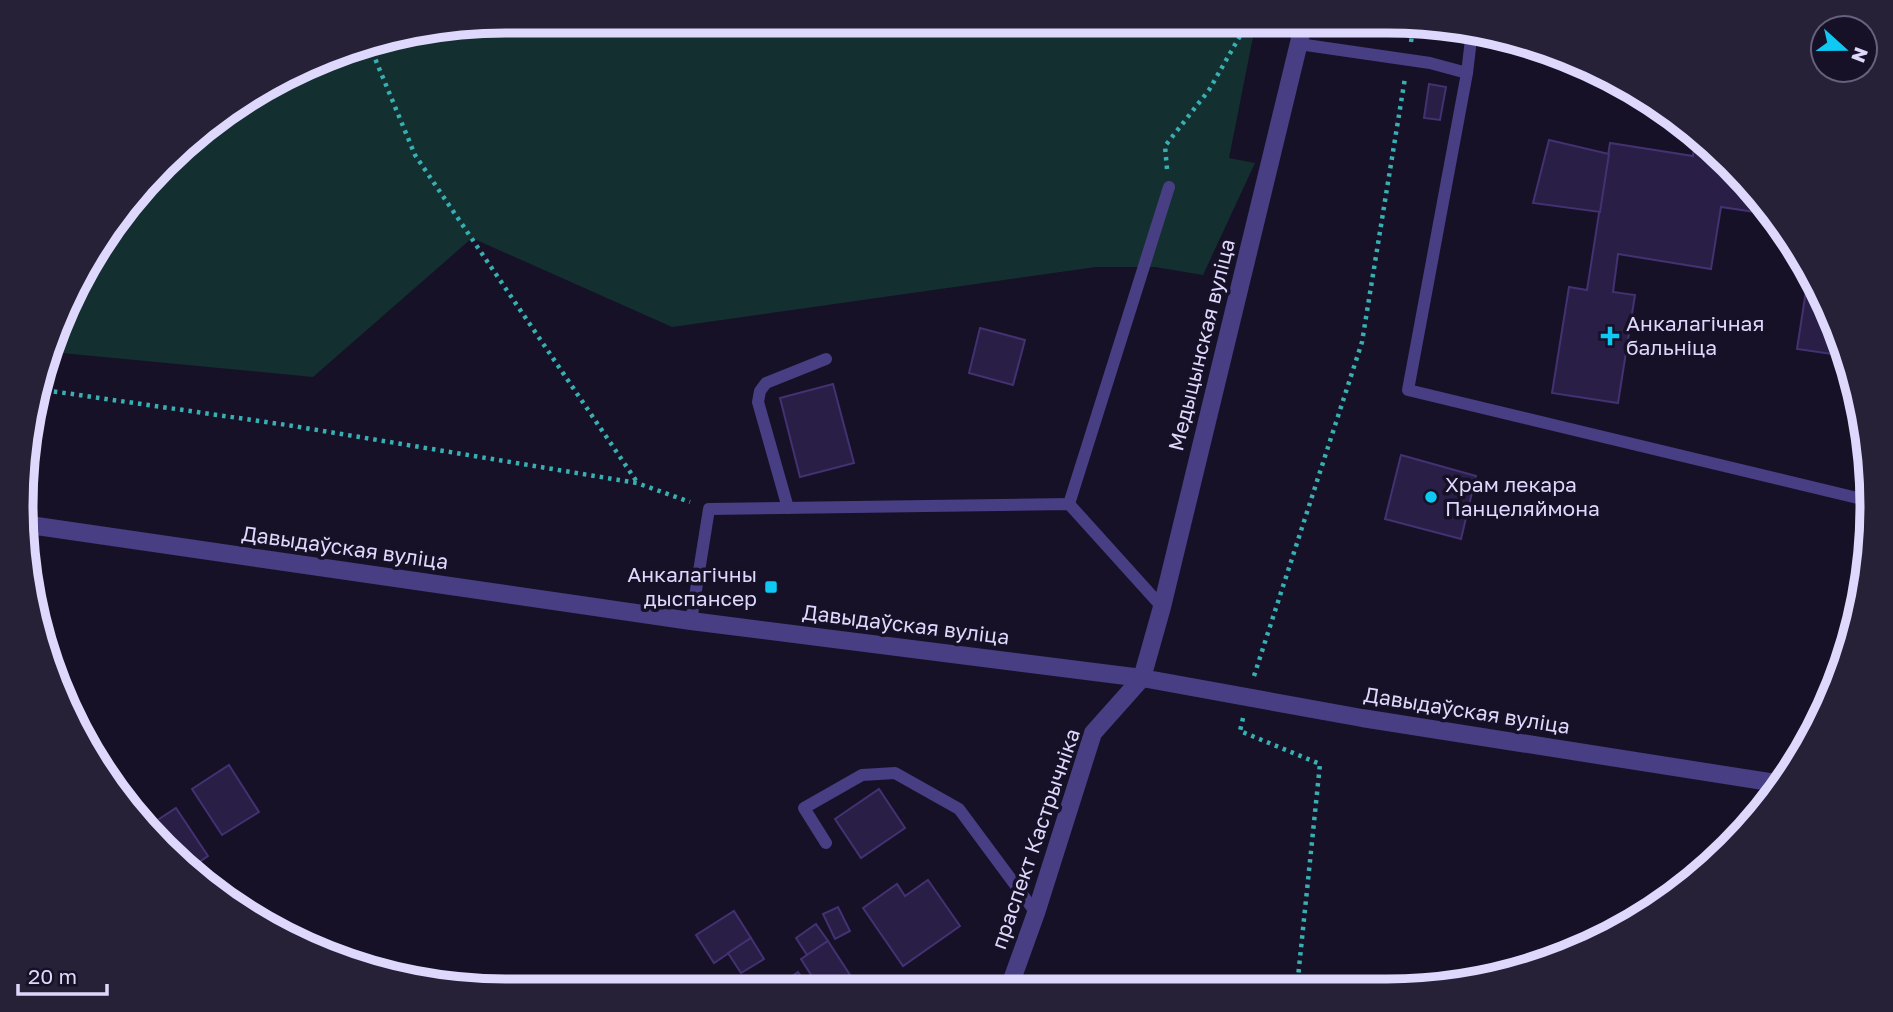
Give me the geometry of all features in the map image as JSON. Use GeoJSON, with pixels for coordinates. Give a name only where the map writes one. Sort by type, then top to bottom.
{"type":"FeatureCollection","features":[{"type":"Feature","properties":{"kind":"street","name":"Медыцынская вуліца"},"geometry":{"type":"LineString","coordinates":[[1142,678],[1162,607],[1302,33]]}},
{"type":"Feature","properties":{"kind":"street","name":"Давыдаўская вуліца"},"geometry":{"type":"LineString","coordinates":[[34,526],[691,621],[1142,678],[1362,718],[1771,782]]}},
{"type":"Feature","properties":{"kind":"street","name":"праспект Кастрычніка"},"geometry":{"type":"LineString","coordinates":[[1012,979],[1093,733],[1142,678]]}},
{"type":"Feature","properties":{"kind":"lane"},"geometry":{"type":"LineString","coordinates":[[1471,41],[1408,390],[1860,500]]}},
{"type":"Feature","properties":{"kind":"lane"},"geometry":{"type":"LineString","coordinates":[[1299,44],[1430,63],[1466,73]]}},
{"type":"Feature","properties":{"kind":"lane"},"geometry":{"type":"LineString","coordinates":[[1069,505],[1169,187]]}},
{"type":"Feature","properties":{"kind":"lane"},"geometry":{"type":"LineString","coordinates":[[788,508],[758,402],[760,391],[766,383],[826,359]]}},
{"type":"Feature","properties":{"kind":"lane"},"geometry":{"type":"LineString","coordinates":[[691,621],[709,509],[1069,505],[1162,607]]}},
{"type":"Feature","properties":{"kind":"lane"},"geometry":{"type":"LineString","coordinates":[[826,843],[804,808],[862,775],[895,773],[959,809],[1036,913]]}},
{"type":"Feature","properties":{"kind":"path"},"geometry":{"type":"LineString","coordinates":[[1169,187],[1165,146],[1209,90],[1242,33]]}},
{"type":"Feature","properties":{"kind":"path"},"geometry":{"type":"LineString","coordinates":[[1298,979],[1320,764],[1240,731],[1247,696],[1362,342],[1412,34]]}},
{"type":"Feature","properties":{"kind":"path"},"geometry":{"type":"LineString","coordinates":[[373,52],[415,155],[637,483]]}},
{"type":"Feature","properties":{"kind":"path"},"geometry":{"type":"LineString","coordinates":[[47,391],[287,425],[637,483],[709,509]]}},
{"type":"Feature","properties":{"kind":"green space"},"geometry":{"type":"Polygon","coordinates":[[[506,33],[1254,33],[1229,158],[1255,163],[1203,275],[1155,267],[1096,267],[672,327],[472,238],[313,377],[58,353],[82,297],[113,243],[131,218],[172,172],[218,131],[243,113],[297,82],[354,58],[444,37],[506,33]]]}},
{"type":"Feature","properties":{"kind":"building"},"geometry":{"type":"Polygon","coordinates":[[[1429,84],[1446,87],[1440,120],[1424,118],[1429,84]]]}},
{"type":"Feature","properties":{"kind":"building"},"geometry":{"type":"Polygon","coordinates":[[[1549,140],[1609,154],[1600,212],[1533,203],[1549,140]]]}},
{"type":"Feature","properties":{"kind":"building","name":"Анкалагічная бальніца"},"geometry":{"type":"Polygon","coordinates":[[[1610,143],[1693,156],[1694,147],[1757,212],[1721,207],[1711,269],[1618,254],[1613,292],[1635,295],[1618,403],[1552,393],[1569,287],[1587,290],[1610,143]]]}},
{"type":"Feature","properties":{"kind":"building"},"geometry":{"type":"Polygon","coordinates":[[[1806,289],[1835,354],[1797,349],[1806,289]]]}},
{"type":"Feature","properties":{"kind":"building"},"geometry":{"type":"Polygon","coordinates":[[[980,328],[1025,340],[1013,385],[969,373],[980,328]]]}},
{"type":"Feature","properties":{"kind":"building"},"geometry":{"type":"Polygon","coordinates":[[[833,384],[854,463],[800,477],[780,398],[833,384]]]}},
{"type":"Feature","properties":{"kind":"building","name":"Храм лекара Панцеляймона"},"geometry":{"type":"Polygon","coordinates":[[[1401,455],[1476,476],[1461,539],[1385,519],[1401,455]]]}},
{"type":"Feature","properties":{"kind":"building"},"geometry":{"type":"Polygon","coordinates":[[[229,765],[259,812],[222,835],[192,789],[229,765]]]}},
{"type":"Feature","properties":{"kind":"building"},"geometry":{"type":"Polygon","coordinates":[[[879,789],[905,828],[861,858],[835,819],[879,789]]]}},
{"type":"Feature","properties":{"kind":"building"},"geometry":{"type":"Polygon","coordinates":[[[176,808],[208,856],[197,864],[155,822],[176,808]]]}},
{"type":"Feature","properties":{"kind":"building"},"geometry":{"type":"Polygon","coordinates":[[[928,880],[960,926],[903,966],[863,908],[897,884],[905,896],[928,880]]]}},
{"type":"Feature","properties":{"kind":"building"},"geometry":{"type":"Polygon","coordinates":[[[838,907],[850,931],[835,939],[823,914],[838,907]]]}},
{"type":"Feature","properties":{"kind":"building"},"geometry":{"type":"Polygon","coordinates":[[[734,911],[751,938],[714,963],[696,935],[734,911]]]}},
{"type":"Feature","properties":{"kind":"building"},"geometry":{"type":"Polygon","coordinates":[[[816,924],[828,941],[807,955],[796,938],[816,924]]]}},
{"type":"Feature","properties":{"kind":"building"},"geometry":{"type":"Polygon","coordinates":[[[751,938],[764,959],[741,973],[728,953],[751,938]]]}},
{"type":"Feature","properties":{"kind":"building"},"geometry":{"type":"Polygon","coordinates":[[[828,941],[852,978],[814,979],[801,959],[828,941]]]}},
{"type":"Feature","properties":{"kind":"building"},"geometry":{"type":"Polygon","coordinates":[[[798,972],[803,979],[788,979],[798,972]]]}},
{"type":"Feature","properties":{"kind":"place","name":"Анкалагічная бальніца"},"geometry":{"type":"Point","coordinates":[1610,336]}},
{"type":"Feature","properties":{"kind":"place","name":"Храм лекара Панцеляймона"},"geometry":{"type":"Point","coordinates":[1431,497]}},
{"type":"Feature","properties":{"kind":"place","name":"Анкалагічны дыспансер"},"geometry":{"type":"Point","coordinates":[771,587]}}]}
